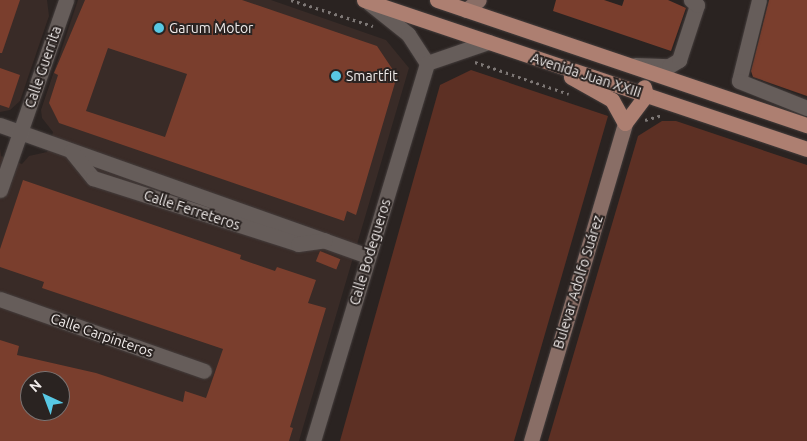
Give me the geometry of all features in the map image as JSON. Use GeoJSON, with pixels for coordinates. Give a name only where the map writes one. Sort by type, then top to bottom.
{"type":"FeatureCollection","features":[{"type":"Feature","properties":{"kind":"main road","name":"Avenida Juan XXIII"},"geometry":{"type":"LineString","coordinates":[[365,0],[807,149]]}},
{"type":"Feature","properties":{"kind":"main road","name":"Avenida Juan XXIII"},"geometry":{"type":"LineString","coordinates":[[437,0],[807,125]]}},
{"type":"Feature","properties":{"kind":"main road"},"geometry":{"type":"LineString","coordinates":[[466,10],[479,0]]}},
{"type":"Feature","properties":{"kind":"main road"},"geometry":{"type":"LineString","coordinates":[[541,60],[612,100],[630,119],[646,94],[637,74],[625,65]]}},
{"type":"Feature","properties":{"kind":"main road","name":"Bulevar Adolfo Suárez"},"geometry":{"type":"LineString","coordinates":[[531,441],[630,119]]}},
{"type":"Feature","properties":{"kind":"street"},"geometry":{"type":"LineString","coordinates":[[365,0],[408,34],[427,63],[488,42]]}},
{"type":"Feature","properties":{"kind":"street"},"geometry":{"type":"LineString","coordinates":[[625,65],[669,66],[678,60],[697,5],[691,0]]}},
{"type":"Feature","properties":{"kind":"street"},"geometry":{"type":"LineString","coordinates":[[759,0],[739,81],[807,108]]}},
{"type":"Feature","properties":{"kind":"street","name":"Calle Guerrita"},"geometry":{"type":"LineString","coordinates":[[21,132],[65,1]]}},
{"type":"Feature","properties":{"kind":"street","name":"Calle Bodegueros"},"geometry":{"type":"LineString","coordinates":[[313,441],[427,63]]}},
{"type":"Feature","properties":{"kind":"street","name":"Calle Ferreteros"},"geometry":{"type":"LineString","coordinates":[[0,125],[70,150],[93,178],[298,244],[325,239],[368,256]]}},
{"type":"Feature","properties":{"kind":"street"},"geometry":{"type":"LineString","coordinates":[[0,190],[21,132]]}},
{"type":"Feature","properties":{"kind":"street","name":"Calle Carpinteros"},"geometry":{"type":"LineString","coordinates":[[0,299],[204,371]]}},
{"type":"Feature","properties":{"kind":"path"},"geometry":{"type":"LineString","coordinates":[[291,0],[382,29]]}},
{"type":"Feature","properties":{"kind":"path"},"geometry":{"type":"LineString","coordinates":[[467,61],[574,95]]}},
{"type":"Feature","properties":{"kind":"path"},"geometry":{"type":"LineString","coordinates":[[630,119],[650,121],[664,115],[673,118]]}},
{"type":"Feature","properties":{"kind":"shaded area"},"geometry":{"type":"Polygon","coordinates":[[[0,0],[47,0],[49,16],[20,101],[10,110],[0,112],[0,0]]]}},
{"type":"Feature","properties":{"kind":"shaded area"},"geometry":{"type":"Polygon","coordinates":[[[78,0],[271,0],[386,40],[409,68],[299,441],[0,441],[0,148],[1,156],[22,164],[29,156],[47,152],[53,132],[42,118],[41,110],[78,0]]]}},
{"type":"Feature","properties":{"kind":"shaded area"},"geometry":{"type":"Polygon","coordinates":[[[471,70],[608,116],[514,441],[340,441],[440,85],[471,70]]]}},
{"type":"Feature","properties":{"kind":"shaded area"},"geometry":{"type":"Polygon","coordinates":[[[662,121],[676,121],[807,165],[807,441],[548,441],[638,136],[662,121]]]}},
{"type":"Feature","properties":{"kind":"building"},"geometry":{"type":"Polygon","coordinates":[[[0,0],[20,0],[2,53],[0,53],[0,0]]]}},
{"type":"Feature","properties":{"kind":"building"},"geometry":{"type":"Polygon","coordinates":[[[85,0],[242,0],[377,46],[397,76],[356,215],[347,211],[344,221],[59,123],[49,103],[58,75],[54,73],[85,0]],[[108,48],[86,111],[165,137],[187,74],[108,48]]]}},
{"type":"Feature","properties":{"kind":"building"},"geometry":{"type":"Polygon","coordinates":[[[556,0],[604,0],[622,6],[624,0],[668,0],[686,8],[671,51],[553,11],[556,0]]]}},
{"type":"Feature","properties":{"kind":"building"},"geometry":{"type":"Polygon","coordinates":[[[769,0],[807,0],[807,96],[753,77],[751,71],[769,0]]]}},
{"type":"Feature","properties":{"kind":"building"},"geometry":{"type":"Polygon","coordinates":[[[0,68],[20,75],[9,108],[0,105],[0,68]]]}},
{"type":"Feature","properties":{"kind":"building"},"geometry":{"type":"Polygon","coordinates":[[[23,180],[241,255],[240,259],[275,271],[277,267],[316,280],[308,303],[326,308],[290,427],[293,428],[289,441],[0,441],[0,340],[19,346],[17,355],[96,373],[183,402],[185,391],[206,398],[223,349],[42,288],[44,282],[0,267],[0,249],[23,180]]]}},
{"type":"Feature","properties":{"kind":"building"},"geometry":{"type":"Polygon","coordinates":[[[320,251],[340,259],[336,269],[316,261],[320,251]]]}},
{"type":"Feature","properties":{"kind":"place","name":"Garum Motor"},"geometry":{"type":"Point","coordinates":[159,28]}},
{"type":"Feature","properties":{"kind":"place","name":"Smartfit"},"geometry":{"type":"Point","coordinates":[336,76]}}]}
